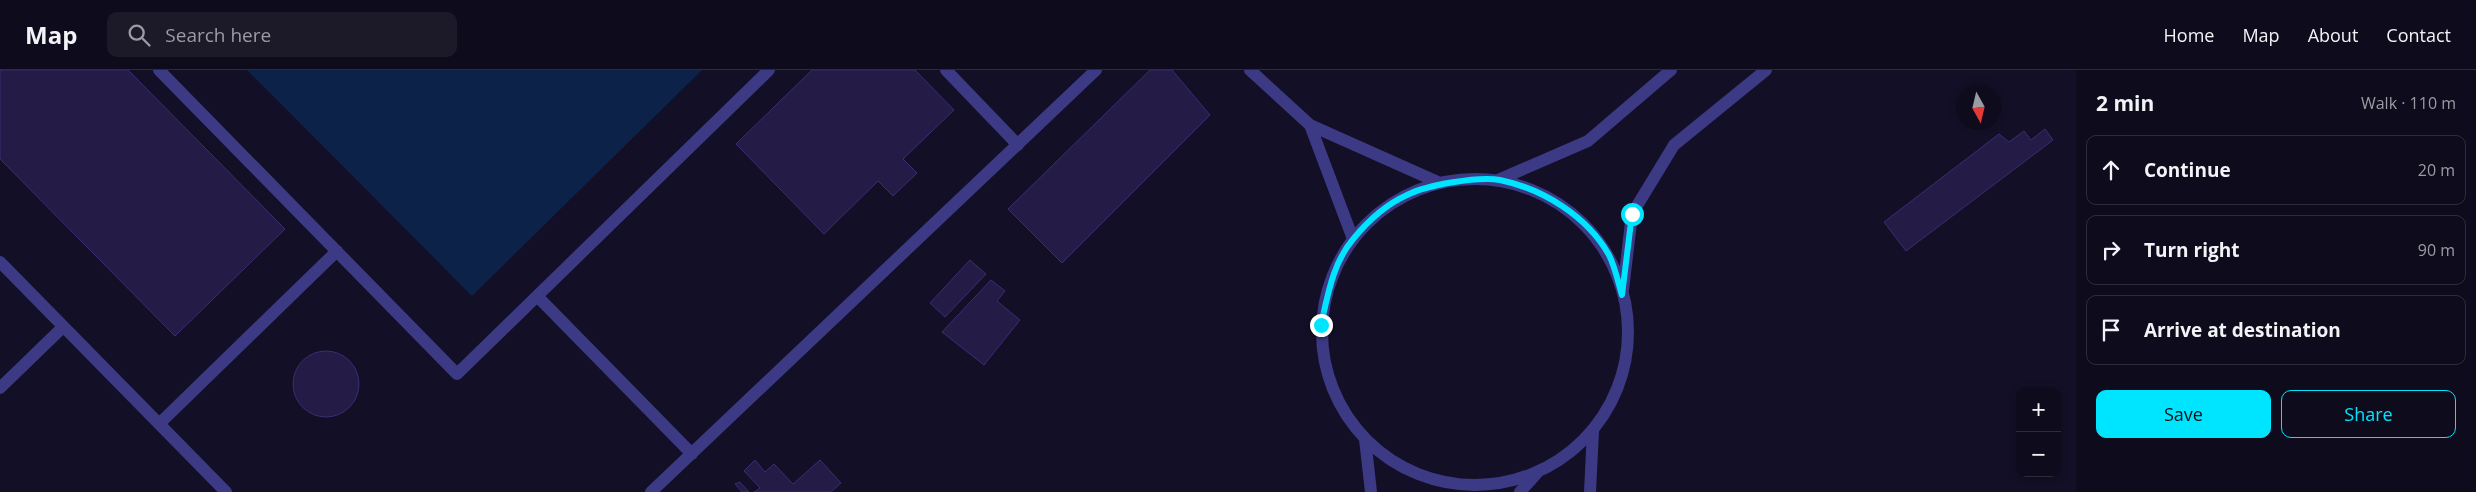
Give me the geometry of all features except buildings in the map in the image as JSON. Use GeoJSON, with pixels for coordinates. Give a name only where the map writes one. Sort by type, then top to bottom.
{"type":"FeatureCollection","features":[{"type":"Feature","properties":{"kind":"street"},"geometry":{"type":"LineString","coordinates":[[159,70],[457,374],[769,70]]}},
{"type":"Feature","properties":{"kind":"street"},"geometry":{"type":"LineString","coordinates":[[946,70],[1018,145]]}},
{"type":"Feature","properties":{"kind":"street"},"geometry":{"type":"LineString","coordinates":[[651,492],[1096,70]]}},
{"type":"Feature","properties":{"kind":"street"},"geometry":{"type":"LineString","coordinates":[[1250,70],[1310,125],[1440,183]]}},
{"type":"Feature","properties":{"kind":"street"},"geometry":{"type":"LineString","coordinates":[[1498,180],[1545,196],[1573,213],[1595,236],[1609,256],[1628,316],[1627,357],[1620,385],[1609,408],[1593,431],[1569,454],[1536,473],[1493,485],[1457,484],[1412,472],[1387,458],[1364,439],[1347,418],[1328,378],[1321,325],[1332,276],[1353,239],[1377,214],[1407,195],[1440,183],[1498,180],[1588,141],[1671,70]]}},
{"type":"Feature","properties":{"kind":"street"},"geometry":{"type":"LineString","coordinates":[[1622,295],[1632,214],[1674,145],[1766,70]]}},
{"type":"Feature","properties":{"kind":"street"},"geometry":{"type":"LineString","coordinates":[[1310,125],[1353,239]]}},
{"type":"Feature","properties":{"kind":"street"},"geometry":{"type":"LineString","coordinates":[[159,424],[337,251]]}},
{"type":"Feature","properties":{"kind":"street"},"geometry":{"type":"LineString","coordinates":[[0,262],[226,492]]}},
{"type":"Feature","properties":{"kind":"street"},"geometry":{"type":"LineString","coordinates":[[537,296],[692,454]]}},
{"type":"Feature","properties":{"kind":"street"},"geometry":{"type":"LineString","coordinates":[[0,388],[64,326]]}},
{"type":"Feature","properties":{"kind":"street"},"geometry":{"type":"LineString","coordinates":[[1590,492],[1593,431]]}},
{"type":"Feature","properties":{"kind":"street"},"geometry":{"type":"LineString","coordinates":[[1364,439],[1371,492]]}},
{"type":"Feature","properties":{"kind":"street"},"geometry":{"type":"LineString","coordinates":[[1520,492],[1536,473]]}},
{"type":"Feature","properties":{"kind":"water"},"geometry":{"type":"Polygon","coordinates":[[[247,70],[702,70],[472,296],[247,70]]]}},
{"type":"Feature","properties":{"kind":"route"},"geometry":{"type":"LineString","coordinates":[[1321,325],[1332,276],[1353,239],[1377,214],[1407,195],[1440,183],[1498,180],[1545,196],[1573,213],[1595,236],[1609,256],[1622,295],[1632,214]]}}]}
